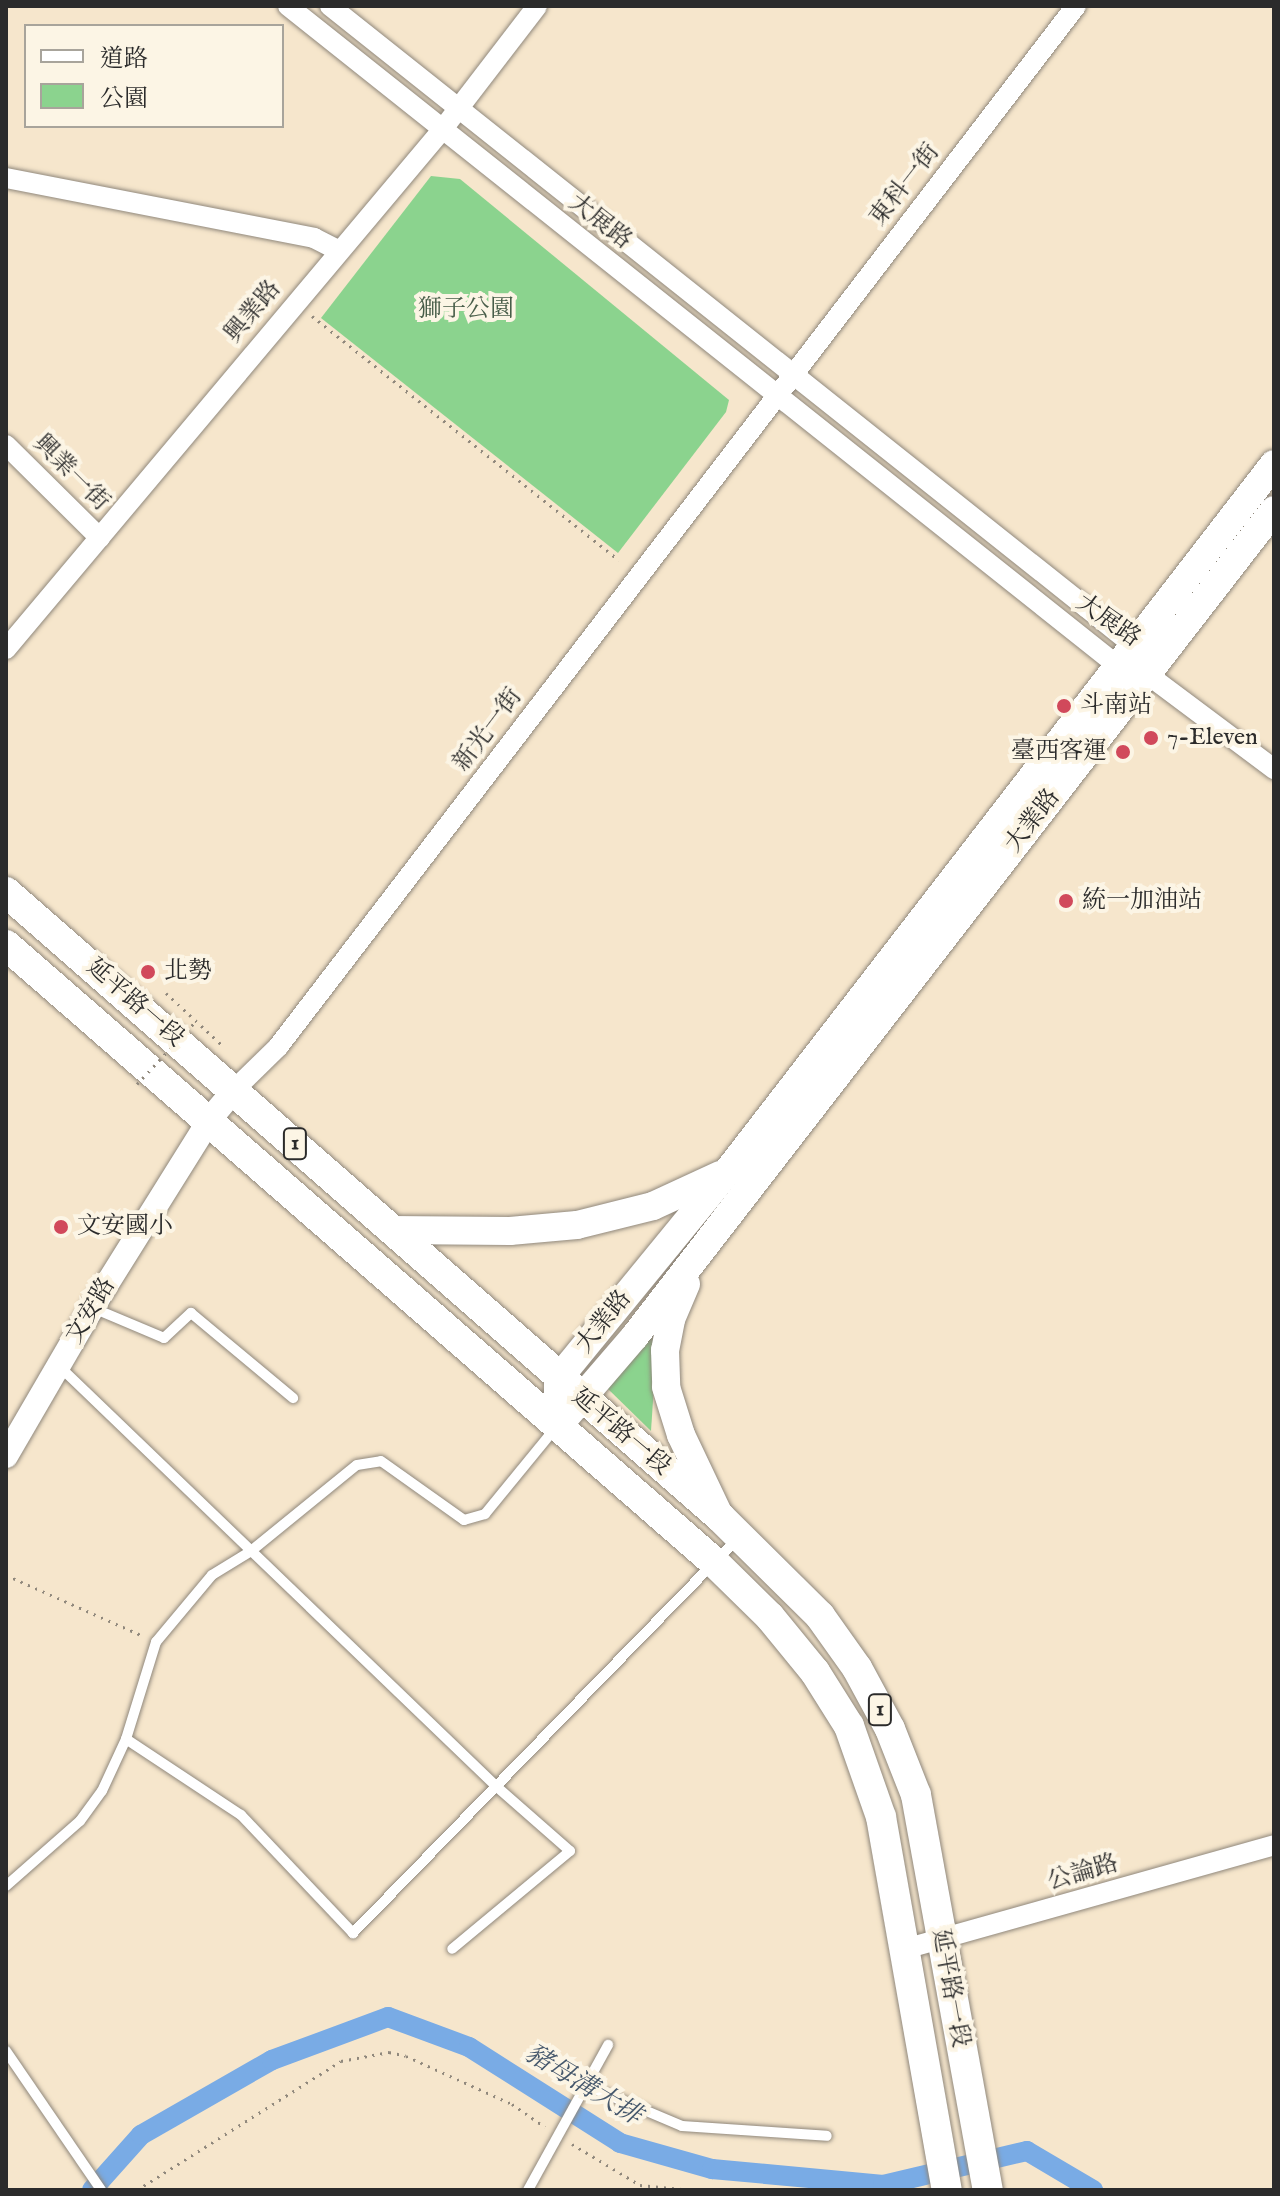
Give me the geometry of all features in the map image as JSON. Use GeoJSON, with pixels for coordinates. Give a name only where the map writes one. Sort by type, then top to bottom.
{"type":"FeatureCollection","features":[{"type":"Feature","properties":{"kind":"main road","name":"大業路"},"geometry":{"type":"LineString","coordinates":[[1017,819],[1125,656],[1274,464]]}},
{"type":"Feature","properties":{"kind":"main road","name":"大業路"},"geometry":{"type":"LineString","coordinates":[[558,1425],[703,1244],[827,1064],[1017,819],[1147,674],[1274,510]]}},
{"type":"Feature","properties":{"kind":"main road","name":"延平路一段"},"geometry":{"type":"LineString","coordinates":[[6,892],[558,1379],[730,1526],[820,1616],[890,1729],[916,1795],[988,2190]]}},
{"type":"Feature","properties":{"kind":"main road","name":"延平路一段"},"geometry":{"type":"LineString","coordinates":[[6,945],[210,1119],[714,1562],[770,1617],[815,1672],[840,1711],[868,1774],[881,1817],[947,2190]]}},
{"type":"Feature","properties":{"kind":"main road","name":"大業路"},"geometry":{"type":"LineString","coordinates":[[558,1379],[728,1171],[827,1064]]}},
{"type":"Feature","properties":{"kind":"main road"},"geometry":{"type":"LineString","coordinates":[[391,1230],[510,1231],[577,1225],[653,1206],[728,1171]]}},
{"type":"Feature","properties":{"kind":"main road"},"geometry":{"type":"LineString","coordinates":[[703,1244],[671,1320],[665,1350],[666,1387],[681,1435],[730,1526]]}},
{"type":"Feature","properties":{"kind":"main road"},"geometry":{"type":"LineString","coordinates":[[558,1379],[558,1425]]}},
{"type":"Feature","properties":{"kind":"main road"},"geometry":{"type":"LineString","coordinates":[[840,1711],[871,1694]]}},
{"type":"Feature","properties":{"kind":"street","name":"大展路"},"geometry":{"type":"LineString","coordinates":[[288,6],[776,396],[1125,656]]}},
{"type":"Feature","properties":{"kind":"street","name":"大展路"},"geometry":{"type":"LineString","coordinates":[[330,6],[793,373],[1147,674]]}},
{"type":"Feature","properties":{"kind":"street","name":"興業路"},"geometry":{"type":"LineString","coordinates":[[6,649],[338,250],[442,130],[537,6]]}},
{"type":"Feature","properties":{"kind":"street","name":"東科一街"},"geometry":{"type":"LineString","coordinates":[[776,396],[1076,6]]}},
{"type":"Feature","properties":{"kind":"street"},"geometry":{"type":"LineString","coordinates":[[6,178],[314,238],[338,250]]}},
{"type":"Feature","properties":{"kind":"street","name":"新光一街"},"geometry":{"type":"LineString","coordinates":[[234,1090],[278,1047],[776,396]]}},
{"type":"Feature","properties":{"kind":"street","name":"興業一街"},"geometry":{"type":"LineString","coordinates":[[6,445],[100,538]]}},
{"type":"Feature","properties":{"kind":"street"},"geometry":{"type":"LineString","coordinates":[[1147,674],[1274,769]]}},
{"type":"Feature","properties":{"kind":"street","name":"文安路"},"geometry":{"type":"LineString","coordinates":[[6,1456],[92,1308],[210,1119],[234,1090]]}},
{"type":"Feature","properties":{"kind":"street","name":"公論路"},"geometry":{"type":"LineString","coordinates":[[905,1949],[1274,1845]]}},
{"type":"Feature","properties":{"kind":"lane"},"geometry":{"type":"LineString","coordinates":[[92,1308],[164,1338],[191,1313],[293,1398]]}},
{"type":"Feature","properties":{"kind":"lane"},"geometry":{"type":"LineString","coordinates":[[58,1365],[497,1787],[570,1851],[452,1949]]}},
{"type":"Feature","properties":{"kind":"lane"},"geometry":{"type":"LineString","coordinates":[[6,1886],[80,1821],[102,1791],[126,1739],[156,1642],[212,1575],[251,1551],[357,1465],[381,1461],[464,1520],[485,1514],[558,1425]]}},
{"type":"Feature","properties":{"kind":"lane"},"geometry":{"type":"LineString","coordinates":[[126,1739],[241,1815],[353,1933],[714,1562],[730,1526]]}},
{"type":"Feature","properties":{"kind":"lane"},"geometry":{"type":"LineString","coordinates":[[528,2190],[608,2045]]}},
{"type":"Feature","properties":{"kind":"lane"},"geometry":{"type":"LineString","coordinates":[[6,2051],[101,2190]]}},
{"type":"Feature","properties":{"kind":"lane"},"geometry":{"type":"LineString","coordinates":[[585,2085],[682,2126],[827,2136]]}},
{"type":"Feature","properties":{"kind":"path"},"geometry":{"type":"LineString","coordinates":[[309,314],[619,560]]}},
{"type":"Feature","properties":{"kind":"path"},"geometry":{"type":"LineString","coordinates":[[166,993],[223,1046]]}},
{"type":"Feature","properties":{"kind":"path"},"geometry":{"type":"LineString","coordinates":[[137,1084],[196,1021]]}},
{"type":"Feature","properties":{"kind":"path"},"geometry":{"type":"LineString","coordinates":[[6,1575],[156,1642]]}},
{"type":"Feature","properties":{"kind":"path"},"geometry":{"type":"LineString","coordinates":[[137,2190],[341,2061],[389,2052],[406,2056],[512,2104],[558,2136],[640,2185],[692,2190]]}},
{"type":"Feature","properties":{"kind":"green space","name":"獅子公園"},"geometry":{"type":"Polygon","coordinates":[[[431,176],[460,179],[729,400],[726,412],[618,553],[321,318],[431,176]]]}},
{"type":"Feature","properties":{"kind":"green space"},"geometry":{"type":"Polygon","coordinates":[[[658,1325],[651,1431],[606,1387],[658,1325]]]}},
{"type":"Feature","properties":{"kind":"waterway","name":"豬母溝大排"},"geometry":{"type":"LineString","coordinates":[[92,2190],[141,2135],[272,2060],[388,2017],[469,2047],[620,2143],[712,2169],[883,2185],[1027,2151],[1093,2190]]}},
{"type":"Feature","properties":{"kind":"place","name":"斗南站"},"geometry":{"type":"Point","coordinates":[1064,706]}},
{"type":"Feature","properties":{"kind":"place","name":"7-Eleven"},"geometry":{"type":"Point","coordinates":[1151,738]}},
{"type":"Feature","properties":{"kind":"place","name":"臺西客運"},"geometry":{"type":"Point","coordinates":[1123,752]}},
{"type":"Feature","properties":{"kind":"place","name":"統一加油站"},"geometry":{"type":"Point","coordinates":[1066,901]}},
{"type":"Feature","properties":{"kind":"place","name":"北勢"},"geometry":{"type":"Point","coordinates":[148,972]}},
{"type":"Feature","properties":{"kind":"place","name":"文安國小"},"geometry":{"type":"Point","coordinates":[61,1227]}}]}
